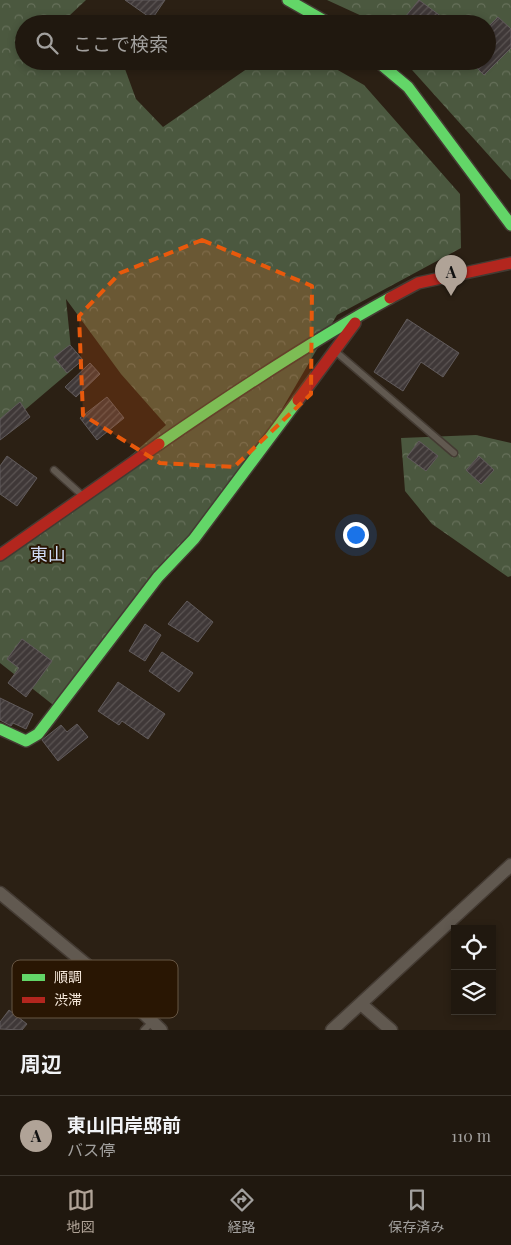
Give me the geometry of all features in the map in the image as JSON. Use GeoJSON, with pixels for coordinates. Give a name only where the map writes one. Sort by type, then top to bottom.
{"type":"FeatureCollection","features":[{"type":"Feature","properties":{"kind":"street"},"geometry":{"type":"LineString","coordinates":[[288,0],[314,15]]}},
{"type":"Feature","properties":{"kind":"street"},"geometry":{"type":"LineString","coordinates":[[388,70],[408,87],[511,224]]}},
{"type":"Feature","properties":{"kind":"street"},"geometry":{"type":"LineString","coordinates":[[0,554],[223,400],[361,314],[418,283],[511,263]]}},
{"type":"Feature","properties":{"kind":"street"},"geometry":{"type":"LineString","coordinates":[[0,729],[26,741],[38,734],[158,577],[194,539],[361,314]]}},
{"type":"Feature","properties":{"kind":"street"},"geometry":{"type":"LineString","coordinates":[[332,1030],[511,865]]}},
{"type":"Feature","properties":{"kind":"street"},"geometry":{"type":"LineString","coordinates":[[0,893],[76,960]]}},
{"type":"Feature","properties":{"kind":"street"},"geometry":{"type":"LineString","coordinates":[[361,1004],[391,1030]]}},
{"type":"Feature","properties":{"kind":"street"},"geometry":{"type":"LineString","coordinates":[[143,1018],[153,1027]]}},
{"type":"Feature","properties":{"kind":"lane"},"geometry":{"type":"LineString","coordinates":[[334,350],[454,453]]}},
{"type":"Feature","properties":{"kind":"lane"},"geometry":{"type":"LineString","coordinates":[[54,470],[84,496]]}},
{"type":"Feature","properties":{"kind":"highlighted area"},"geometry":{"type":"Polygon","coordinates":[[[202,240],[312,286],[311,394],[234,467],[160,463],[83,415],[79,316],[120,273],[202,240]]]}},
{"type":"Feature","properties":{"kind":"green space"},"geometry":{"type":"Polygon","coordinates":[[[0,0],[86,0],[70,15],[15,15],[15,70],[125,70],[136,99],[163,127],[245,70],[338,70],[364,85],[460,194],[461,248],[337,315],[254,457],[57,708],[0,663],[0,555],[84,496],[166,425],[121,374],[66,299],[73,369],[0,431],[0,0]]]}},
{"type":"Feature","properties":{"kind":"green space"},"geometry":{"type":"Polygon","coordinates":[[[327,0],[511,0],[511,180],[412,70],[496,70],[496,15],[360,15],[327,0]]]}},
{"type":"Feature","properties":{"kind":"green space"},"geometry":{"type":"Polygon","coordinates":[[[476,435],[511,443],[511,576],[508,577],[432,524],[405,491],[401,438],[476,435]]]}},
{"type":"Feature","properties":{"kind":"building"},"geometry":{"type":"Polygon","coordinates":[[[125,0],[165,0],[155,15],[146,15],[125,0]]]}},
{"type":"Feature","properties":{"kind":"building"},"geometry":{"type":"Polygon","coordinates":[[[419,0],[439,15],[407,15],[419,0]]]}},
{"type":"Feature","properties":{"kind":"building"},"geometry":{"type":"Polygon","coordinates":[[[498,17],[511,29],[511,48],[496,63],[496,19],[498,17]]]}},
{"type":"Feature","properties":{"kind":"building"},"geometry":{"type":"Polygon","coordinates":[[[479,70],[489,70],[484,75],[479,70]]]}},
{"type":"Feature","properties":{"kind":"building"},"geometry":{"type":"Polygon","coordinates":[[[407,319],[459,353],[443,377],[421,362],[403,391],[374,372],[407,319]]]}},
{"type":"Feature","properties":{"kind":"building"},"geometry":{"type":"Polygon","coordinates":[[[70,345],[83,360],[67,373],[54,357],[70,345]]]}},
{"type":"Feature","properties":{"kind":"building"},"geometry":{"type":"Polygon","coordinates":[[[90,363],[100,374],[76,397],[65,387],[90,363]]]}},
{"type":"Feature","properties":{"kind":"building"},"geometry":{"type":"Polygon","coordinates":[[[107,397],[124,418],[97,440],[80,418],[107,397]]]}},
{"type":"Feature","properties":{"kind":"building"},"geometry":{"type":"Polygon","coordinates":[[[20,402],[30,417],[0,440],[0,419],[20,402]]]}},
{"type":"Feature","properties":{"kind":"building"},"geometry":{"type":"Polygon","coordinates":[[[419,441],[438,456],[426,471],[407,457],[419,441]]]}},
{"type":"Feature","properties":{"kind":"building"},"geometry":{"type":"Polygon","coordinates":[[[7,456],[37,478],[17,506],[0,494],[0,466],[7,456]]]}},
{"type":"Feature","properties":{"kind":"building"},"geometry":{"type":"Polygon","coordinates":[[[479,456],[494,470],[481,484],[466,470],[479,456]]]}},
{"type":"Feature","properties":{"kind":"building"},"geometry":{"type":"Polygon","coordinates":[[[187,601],[213,622],[198,642],[168,624],[187,601]]]}},
{"type":"Feature","properties":{"kind":"building"},"geometry":{"type":"Polygon","coordinates":[[[145,624],[161,635],[145,661],[129,651],[145,624]]]}},
{"type":"Feature","properties":{"kind":"building"},"geometry":{"type":"Polygon","coordinates":[[[22,639],[52,661],[26,697],[8,683],[19,668],[7,659],[22,639]]]}},
{"type":"Feature","properties":{"kind":"building"},"geometry":{"type":"Polygon","coordinates":[[[162,652],[193,673],[179,692],[149,671],[162,652]]]}},
{"type":"Feature","properties":{"kind":"building"},"geometry":{"type":"Polygon","coordinates":[[[118,682],[165,714],[148,739],[122,721],[119,725],[98,711],[118,682]]]}},
{"type":"Feature","properties":{"kind":"building"},"geometry":{"type":"Polygon","coordinates":[[[0,698],[33,714],[26,729],[13,723],[11,726],[0,720],[0,698]]]}},
{"type":"Feature","properties":{"kind":"building"},"geometry":{"type":"Polygon","coordinates":[[[77,724],[88,737],[58,761],[42,740],[61,725],[67,732],[77,724]]]}},
{"type":"Feature","properties":{"kind":"building"},"geometry":{"type":"Polygon","coordinates":[[[9,1010],[12,1012],[12,1018],[19,1018],[27,1024],[22,1030],[0,1029],[0,1022],[9,1010]]]}},
{"type":"Feature","properties":{"kind":"traffic: fast"},"geometry":{"type":"LineString","coordinates":[[288,0],[314,15]]}},
{"type":"Feature","properties":{"kind":"traffic: fast"},"geometry":{"type":"LineString","coordinates":[[388,70],[408,87],[511,225]]}},
{"type":"Feature","properties":{"kind":"traffic: fast"},"geometry":{"type":"LineString","coordinates":[[159,444],[272,368],[390,298]]}},
{"type":"Feature","properties":{"kind":"traffic: fast"},"geometry":{"type":"LineString","coordinates":[[0,729],[26,741],[38,734],[158,577],[194,539],[298,400]]}},
{"type":"Feature","properties":{"kind":"traffic: jam"},"geometry":{"type":"LineString","coordinates":[[390,298],[418,283],[511,263]]}},
{"type":"Feature","properties":{"kind":"traffic: jam"},"geometry":{"type":"LineString","coordinates":[[298,400],[355,323]]}},
{"type":"Feature","properties":{"kind":"traffic: jam"},"geometry":{"type":"LineString","coordinates":[[0,555],[159,444]]}},
{"type":"Feature","properties":{"kind":"place","name":"東山旧岸邸前"},"geometry":{"type":"Point","coordinates":[451,296]}},
{"type":"Feature","properties":{"kind":"district","name":"東山"},"geometry":{"type":"Point","coordinates":[48,555]}}]}
